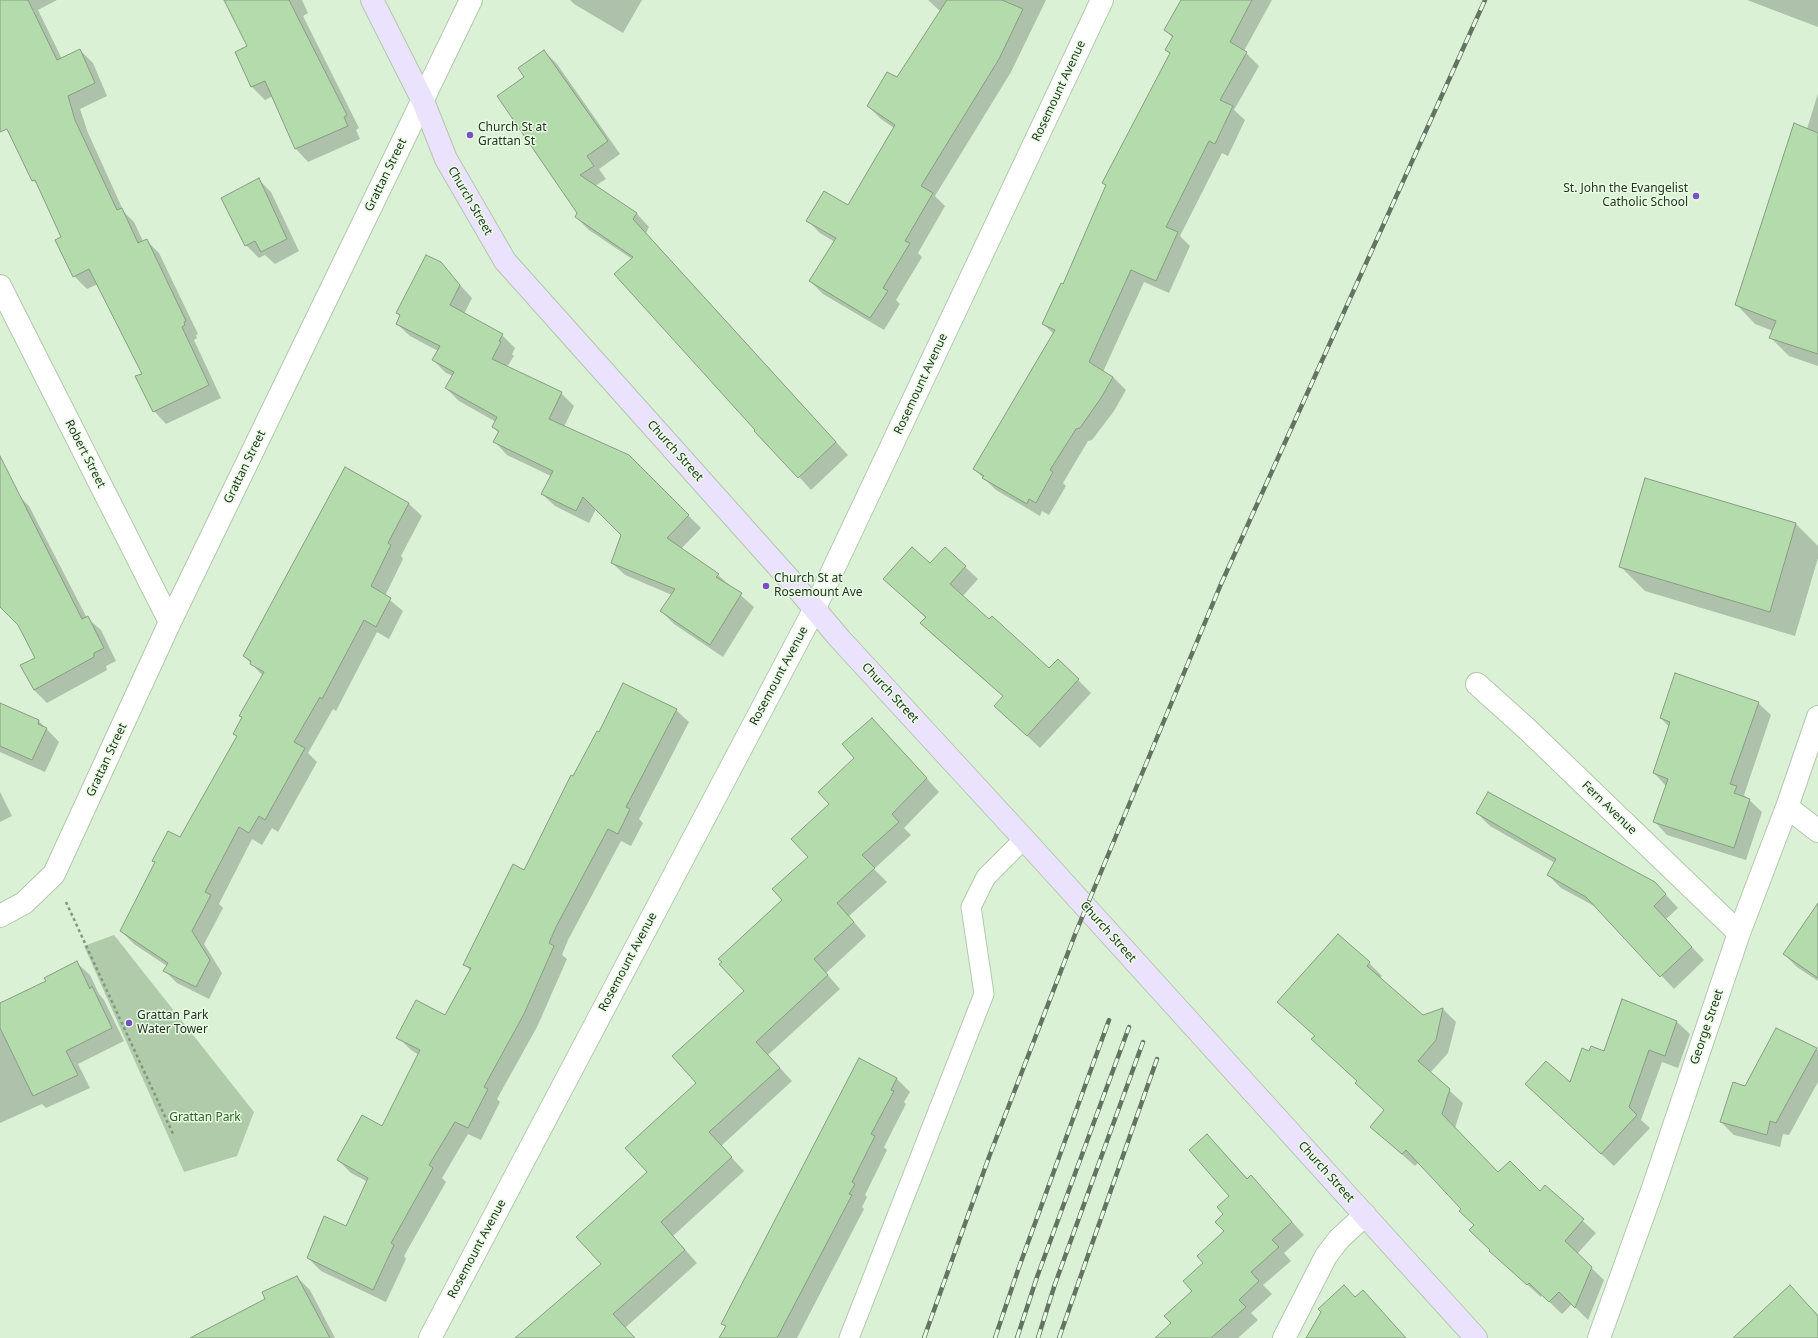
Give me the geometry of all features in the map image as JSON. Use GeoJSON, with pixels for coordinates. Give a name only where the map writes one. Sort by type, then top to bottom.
{"type":"FeatureCollection","features":[{"type":"Feature","properties":{"kind":"street","name":"Church Street"},"geometry":{"type":"LineString","coordinates":[[372,0],[423,101],[446,159],[505,261],[815,608],[840,640],[1024,839],[1476,1338]]}},
{"type":"Feature","properties":{"kind":"street","name":"Grattan Street"},"geometry":{"type":"LineString","coordinates":[[0,916],[24,903],[54,874],[170,622],[471,0]]}},
{"type":"Feature","properties":{"kind":"street","name":"Rosemount Avenue"},"geometry":{"type":"LineString","coordinates":[[430,1338],[815,608],[1102,0]]}},
{"type":"Feature","properties":{"kind":"street","name":"Robert Street"},"geometry":{"type":"LineString","coordinates":[[0,286],[170,622]]}},
{"type":"Feature","properties":{"kind":"street","name":"Fern Avenue"},"geometry":{"type":"LineString","coordinates":[[1477,684],[1527,729],[1739,933]]}},
{"type":"Feature","properties":{"kind":"street","name":"George Street"},"geometry":{"type":"LineString","coordinates":[[1598,1338],[1653,1188],[1739,933],[1787,807],[1818,717]]}},
{"type":"Feature","properties":{"kind":"street"},"geometry":{"type":"LineString","coordinates":[[1787,807],[1818,831]]}},
{"type":"Feature","properties":{"kind":"street"},"geometry":{"type":"LineString","coordinates":[[1284,1338],[1326,1256],[1339,1239],[1365,1216]]}},
{"type":"Feature","properties":{"kind":"lane"},"geometry":{"type":"LineString","coordinates":[[849,1338],[984,994],[971,908],[986,877],[1024,839]]}},
{"type":"Feature","properties":{"kind":"path"},"geometry":{"type":"LineString","coordinates":[[54,874],[174,1136]]}},
{"type":"Feature","properties":{"kind":"green space","name":"Grattan Park"},"geometry":{"type":"Polygon","coordinates":[[[114,935],[254,1112],[237,1156],[184,1172],[84,946],[114,935]]]}},
{"type":"Feature","properties":{"kind":"building"},"geometry":{"type":"Polygon","coordinates":[[[0,0],[28,0],[57,60],[80,49],[95,83],[68,96],[75,120],[117,210],[122,208],[138,243],[147,239],[186,321],[184,322],[185,325],[182,327],[209,385],[153,412],[135,376],[142,374],[89,269],[73,277],[55,240],[61,237],[35,180],[32,181],[7,129],[0,132],[0,0]]]}},
{"type":"Feature","properties":{"kind":"building"},"geometry":{"type":"Polygon","coordinates":[[[224,0],[289,0],[347,115],[344,117],[348,126],[295,149],[265,81],[251,87],[235,52],[247,46],[224,0]]]}},
{"type":"Feature","properties":{"kind":"building"},"geometry":{"type":"Polygon","coordinates":[[[947,0],[1002,0],[1023,9],[999,59],[921,186],[933,193],[905,241],[910,243],[883,288],[888,291],[870,318],[809,281],[836,238],[806,221],[824,191],[848,205],[895,125],[867,106],[887,72],[897,77],[947,0]]]}},
{"type":"Feature","properties":{"kind":"building"},"geometry":{"type":"Polygon","coordinates":[[[1181,0],[1252,0],[1230,42],[1247,52],[1220,100],[1233,106],[1215,144],[1209,141],[1166,227],[1178,232],[1156,281],[1131,270],[1089,362],[1113,377],[1101,398],[1080,428],[1076,429],[1050,470],[1053,472],[1036,503],[1029,499],[1027,504],[982,478],[984,476],[973,469],[1055,330],[1042,324],[1061,283],[1063,284],[1106,185],[1102,183],[1170,53],[1165,50],[1173,36],[1164,30],[1181,0]]]}},
{"type":"Feature","properties":{"kind":"building"},"geometry":{"type":"Polygon","coordinates":[[[544,50],[608,141],[587,156],[594,166],[580,175],[637,213],[633,219],[836,442],[798,478],[614,274],[633,257],[575,217],[577,213],[497,96],[524,77],[518,68],[544,50]]]}},
{"type":"Feature","properties":{"kind":"building"},"geometry":{"type":"Polygon","coordinates":[[[1794,123],[1818,133],[1818,354],[1769,338],[1776,321],[1735,305],[1794,123]]]}},
{"type":"Feature","properties":{"kind":"building"},"geometry":{"type":"Polygon","coordinates":[[[259,178],[287,239],[261,252],[255,241],[245,246],[221,198],[259,178]]]}},
{"type":"Feature","properties":{"kind":"building"},"geometry":{"type":"Polygon","coordinates":[[[426,255],[441,262],[460,285],[450,305],[503,334],[499,341],[501,342],[492,359],[562,392],[549,419],[629,455],[689,515],[667,538],[719,574],[716,577],[742,593],[710,645],[660,611],[675,589],[611,563],[621,535],[583,497],[576,511],[541,494],[553,471],[493,442],[499,431],[492,427],[497,417],[445,388],[454,372],[432,360],[440,346],[396,324],[400,315],[396,313],[426,255]]]}},
{"type":"Feature","properties":{"kind":"building"},"geometry":{"type":"Polygon","coordinates":[[[0,456],[82,619],[88,616],[104,648],[94,653],[94,657],[34,690],[20,665],[35,658],[18,625],[0,607],[0,456]]]}},
{"type":"Feature","properties":{"kind":"building"},"geometry":{"type":"Polygon","coordinates":[[[345,467],[409,503],[388,543],[391,545],[371,586],[391,598],[376,627],[364,620],[322,699],[320,697],[294,742],[305,748],[265,820],[259,816],[249,833],[239,827],[205,892],[211,895],[192,931],[210,960],[196,987],[163,971],[168,963],[120,931],[155,862],[152,861],[168,831],[180,837],[237,736],[233,734],[242,717],[239,716],[264,672],[250,664],[251,661],[243,656],[345,467]]]}},
{"type":"Feature","properties":{"kind":"building"},"geometry":{"type":"Polygon","coordinates":[[[1645,478],[1796,523],[1770,612],[1619,567],[1645,478]]]}},
{"type":"Feature","properties":{"kind":"building"},"geometry":{"type":"Polygon","coordinates":[[[912,547],[930,563],[945,547],[966,566],[950,584],[989,619],[992,616],[1049,668],[1058,659],[1079,679],[1027,736],[994,706],[1003,696],[920,623],[926,617],[883,579],[912,547]]]}},
{"type":"Feature","properties":{"kind":"building"},"geometry":{"type":"Polygon","coordinates":[[[1675,673],[1759,702],[1730,784],[1737,786],[1734,793],[1750,799],[1734,848],[1653,822],[1668,779],[1653,773],[1670,722],[1660,718],[1675,673]]]}},
{"type":"Feature","properties":{"kind":"building"},"geometry":{"type":"Polygon","coordinates":[[[623,683],[677,709],[626,807],[630,809],[618,834],[608,829],[556,927],[549,943],[554,946],[524,1014],[484,1087],[488,1089],[468,1128],[455,1122],[429,1165],[433,1168],[391,1243],[394,1245],[373,1290],[307,1258],[324,1216],[346,1226],[368,1178],[337,1160],[362,1115],[382,1126],[420,1050],[396,1038],[416,1000],[445,1015],[471,968],[463,965],[513,864],[524,870],[571,775],[573,776],[597,731],[599,732],[623,683]]]}},
{"type":"Feature","properties":{"kind":"building"},"geometry":{"type":"Polygon","coordinates":[[[0,703],[39,720],[38,724],[47,728],[32,760],[0,746],[0,703]]]}},
{"type":"Feature","properties":{"kind":"building"},"geometry":{"type":"Polygon","coordinates":[[[872,718],[927,778],[892,814],[899,822],[862,855],[875,868],[837,903],[854,922],[814,959],[828,975],[756,1042],[780,1068],[709,1132],[732,1157],[661,1222],[685,1250],[613,1314],[635,1338],[515,1338],[601,1264],[576,1237],[647,1172],[625,1148],[696,1083],[672,1056],[744,991],[719,964],[722,962],[718,959],[782,900],[772,889],[808,857],[791,839],[829,804],[818,792],[854,758],[842,744],[872,718]]]}},
{"type":"Feature","properties":{"kind":"building"},"geometry":{"type":"Polygon","coordinates":[[[1488,792],[1655,882],[1666,894],[1654,906],[1692,947],[1660,977],[1586,897],[1547,875],[1556,859],[1476,813],[1488,792]]]}},
{"type":"Feature","properties":{"kind":"building"},"geometry":{"type":"Polygon","coordinates":[[[1818,903],[1818,978],[1783,954],[1818,903]]]}},
{"type":"Feature","properties":{"kind":"building"},"geometry":{"type":"Polygon","coordinates":[[[1338,934],[1370,962],[1367,966],[1423,1015],[1443,1008],[1436,1040],[1418,1061],[1450,1089],[1442,1114],[1498,1172],[1510,1161],[1540,1191],[1545,1185],[1584,1219],[1565,1241],[1592,1267],[1575,1308],[1559,1292],[1549,1302],[1529,1283],[1527,1285],[1489,1251],[1490,1250],[1469,1230],[1474,1225],[1459,1211],[1461,1209],[1406,1150],[1402,1154],[1370,1127],[1384,1110],[1355,1083],[1357,1081],[1311,1039],[1315,1036],[1277,1002],[1338,934]]]}},
{"type":"Feature","properties":{"kind":"building"},"geometry":{"type":"Polygon","coordinates":[[[77,961],[90,989],[92,986],[112,1028],[66,1051],[78,1075],[33,1096],[0,1028],[0,1003],[46,981],[44,978],[77,961]]]}},
{"type":"Feature","properties":{"kind":"building"},"geometry":{"type":"Polygon","coordinates":[[[1622,999],[1677,1021],[1665,1056],[1649,1050],[1629,1107],[1637,1115],[1601,1154],[1525,1084],[1546,1061],[1570,1082],[1582,1048],[1589,1051],[1591,1046],[1604,1051],[1622,999]]]}},
{"type":"Feature","properties":{"kind":"building"},"geometry":{"type":"Polygon","coordinates":[[[1776,1028],[1817,1048],[1776,1123],[1770,1121],[1767,1135],[1720,1122],[1733,1082],[1745,1086],[1776,1028]]]}},
{"type":"Feature","properties":{"kind":"building"},"geometry":{"type":"Polygon","coordinates":[[[859,1058],[897,1078],[891,1090],[894,1091],[871,1134],[875,1136],[852,1182],[855,1184],[849,1194],[852,1195],[777,1338],[719,1338],[726,1326],[721,1324],[859,1058]]]}},
{"type":"Feature","properties":{"kind":"building"},"geometry":{"type":"Polygon","coordinates":[[[1207,1134],[1247,1179],[1251,1175],[1292,1222],[1272,1240],[1279,1247],[1251,1272],[1259,1281],[1239,1300],[1246,1307],[1211,1338],[1155,1338],[1171,1323],[1164,1316],[1192,1291],[1183,1281],[1203,1263],[1197,1256],[1224,1231],[1215,1222],[1223,1214],[1217,1207],[1229,1196],[1189,1150],[1207,1134]]]}},
{"type":"Feature","properties":{"kind":"building"},"geometry":{"type":"Polygon","coordinates":[[[297,1276],[330,1338],[190,1338],[265,1299],[262,1292],[297,1276]]]}},
{"type":"Feature","properties":{"kind":"building"},"geometry":{"type":"Polygon","coordinates":[[[1344,1285],[1355,1297],[1363,1290],[1406,1338],[1306,1338],[1321,1312],[1318,1309],[1344,1285]]]}},
{"type":"Feature","properties":{"kind":"building"},"geometry":{"type":"Polygon","coordinates":[[[1790,1285],[1818,1316],[1818,1338],[1733,1338],[1790,1285]]]}},
{"type":"Feature","properties":{"kind":"railway"},"geometry":{"type":"LineString","coordinates":[[924,1338],[989,1157],[1076,932],[1221,584],[1485,0]]}},
{"type":"Feature","properties":{"kind":"railway"},"geometry":{"type":"LineString","coordinates":[[995,1338],[1018,1270],[1109,1020]]}},
{"type":"Feature","properties":{"kind":"railway"},"geometry":{"type":"LineString","coordinates":[[1017,1338],[1037,1277],[1129,1027]]}},
{"type":"Feature","properties":{"kind":"railway"},"geometry":{"type":"LineString","coordinates":[[1038,1338],[1055,1284],[1143,1042]]}},
{"type":"Feature","properties":{"kind":"railway"},"geometry":{"type":"LineString","coordinates":[[1059,1338],[1157,1059]]}},
{"type":"Feature","properties":{"kind":"place","name":"Church St at Grattan St"},"geometry":{"type":"Point","coordinates":[470,135]}},
{"type":"Feature","properties":{"kind":"place","name":"St. John the Evangelist Catholic School"},"geometry":{"type":"Point","coordinates":[1696,196]}},
{"type":"Feature","properties":{"kind":"place","name":"Church St at Rosemount Ave"},"geometry":{"type":"Point","coordinates":[766,586]}},
{"type":"Feature","properties":{"kind":"place","name":"Grattan Park Water Tower"},"geometry":{"type":"Point","coordinates":[129,1023]}}]}
